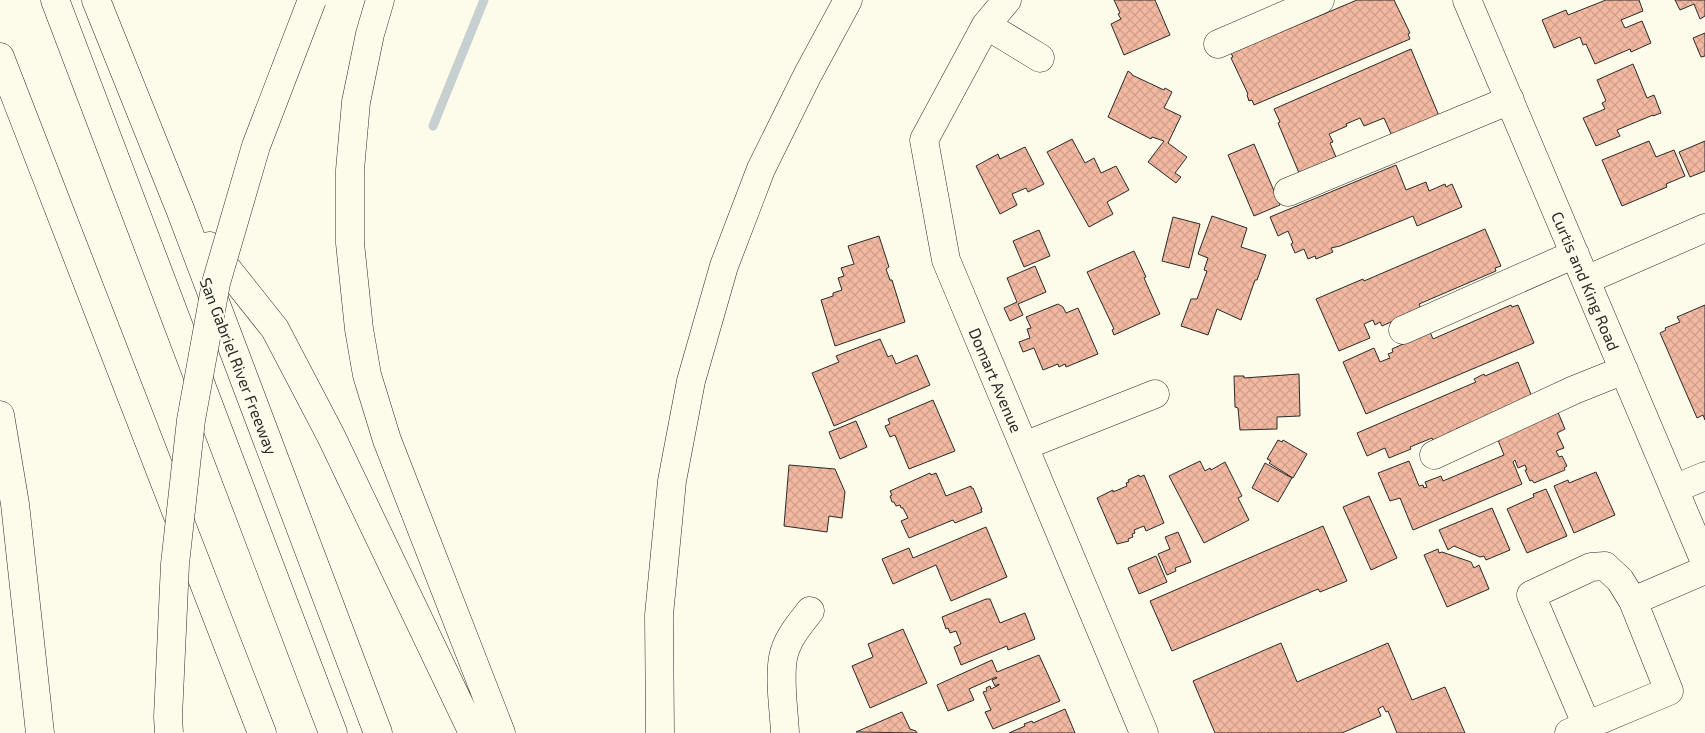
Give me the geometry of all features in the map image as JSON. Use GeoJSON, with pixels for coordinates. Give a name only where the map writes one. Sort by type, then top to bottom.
{"type":"FeatureCollection","features":[{"type":"Feature","properties":{"kind":"main road"},"geometry":{"type":"LineString","coordinates":[[55,0],[333,733]]}},
{"type":"Feature","properties":{"kind":"main road","name":"San Gabriel River Freeway"},"geometry":{"type":"LineString","coordinates":[[96,0],[180,209],[378,733]]}},
{"type":"Feature","properties":{"kind":"main road"},"geometry":{"type":"LineString","coordinates":[[169,733],[168,717],[176,555],[191,420],[216,283],[256,146],[312,0]]}},
{"type":"Feature","properties":{"kind":"main road"},"geometry":{"type":"LineString","coordinates":[[380,0],[370,34],[356,102],[350,170],[350,244],[359,329],[367,376],[387,440],[501,733]]}},
{"type":"Feature","properties":{"kind":"main road"},"geometry":{"type":"LineString","coordinates":[[660,733],[659,615],[672,481],[691,380],[724,266],[761,169],[807,76],[848,0]]}},
{"type":"Feature","properties":{"kind":"main road","name":"Domart Avenue"},"geometry":{"type":"LineString","coordinates":[[1007,0],[986,25],[924,140],[946,260],[1144,733]]}},
{"type":"Feature","properties":{"kind":"main road"},"geometry":{"type":"LineString","coordinates":[[1218,44],[1320,0]]}},
{"type":"Feature","properties":{"kind":"main road","name":"Curtis and King Road"},"geometry":{"type":"LineString","coordinates":[[1467,0],[1705,562]]}},
{"type":"Feature","properties":{"kind":"main road"},"geometry":{"type":"LineString","coordinates":[[986,25],[1040,58]]}},
{"type":"Feature","properties":{"kind":"main road"},"geometry":{"type":"LineString","coordinates":[[0,57],[262,733]]}},
{"type":"Feature","properties":{"kind":"main road"},"geometry":{"type":"LineString","coordinates":[[1288,192],[1510,100]]}},
{"type":"Feature","properties":{"kind":"main road"},"geometry":{"type":"LineString","coordinates":[[180,209],[275,329],[331,436],[473,733]]}},
{"type":"Feature","properties":{"kind":"main road"},"geometry":{"type":"LineString","coordinates":[[1586,280],[1705,228]]}},
{"type":"Feature","properties":{"kind":"main road"},"geometry":{"type":"LineString","coordinates":[[1402,330],[1575,254]]}},
{"type":"Feature","properties":{"kind":"main road"},"geometry":{"type":"LineString","coordinates":[[1434,455],[1574,390],[1624,370]]}},
{"type":"Feature","properties":{"kind":"main road"},"geometry":{"type":"LineString","coordinates":[[1024,446],[1155,394]]}},
{"type":"Feature","properties":{"kind":"main road"},"geometry":{"type":"LineString","coordinates":[[0,416],[15,504],[40,733]]}},
{"type":"Feature","properties":{"kind":"main road"},"geometry":{"type":"LineString","coordinates":[[1674,490],[1705,476]]}},
{"type":"Feature","properties":{"kind":"main road"},"geometry":{"type":"LineString","coordinates":[[1605,566],[1620,580],[1632,601],[1669,692],[1578,729],[1531,595],[1591,567],[1605,566]]}},
{"type":"Feature","properties":{"kind":"main road"},"geometry":{"type":"LineString","coordinates":[[1632,601],[1705,570]]}},
{"type":"Feature","properties":{"kind":"main road"},"geometry":{"type":"LineString","coordinates":[[786,733],[782,692],[783,658],[793,634],[810,611]]}},
{"type":"Feature","properties":{"kind":"building"},"geometry":{"type":"Polygon","coordinates":[[[1114,0],[1155,0],[1170,35],[1124,55],[1111,24],[1121,19],[1114,0]]]}},
{"type":"Feature","properties":{"kind":"building"},"geometry":{"type":"Polygon","coordinates":[[[1357,0],[1394,0],[1410,33],[1408,34],[1410,39],[1254,105],[1252,100],[1249,101],[1248,94],[1231,58],[1233,57],[1231,53],[1357,0]]]}},
{"type":"Feature","properties":{"kind":"building"},"geometry":{"type":"Polygon","coordinates":[[[1606,0],[1639,0],[1643,11],[1621,20],[1625,28],[1642,21],[1651,43],[1631,52],[1630,49],[1595,64],[1586,44],[1583,45],[1580,37],[1554,48],[1542,20],[1566,10],[1568,15],[1606,0]]]}},
{"type":"Feature","properties":{"kind":"building"},"geometry":{"type":"Polygon","coordinates":[[[1675,0],[1705,0],[1705,16],[1700,19],[1694,4],[1680,10],[1675,0]]]}},
{"type":"Feature","properties":{"kind":"building"},"geometry":{"type":"Polygon","coordinates":[[[1705,33],[1705,56],[1701,57],[1693,38],[1705,33]]]}},
{"type":"Feature","properties":{"kind":"building"},"geometry":{"type":"Polygon","coordinates":[[[1411,49],[1442,123],[1395,143],[1384,118],[1364,126],[1360,118],[1329,134],[1333,142],[1330,143],[1336,157],[1299,173],[1274,109],[1411,49]]]}},
{"type":"Feature","properties":{"kind":"building"},"geometry":{"type":"Polygon","coordinates":[[[1633,64],[1647,98],[1654,95],[1661,113],[1617,130],[1620,136],[1596,146],[1583,118],[1605,109],[1602,103],[1606,101],[1597,80],[1633,64]]]}},
{"type":"Feature","properties":{"kind":"building"},"geometry":{"type":"Polygon","coordinates":[[[1128,71],[1132,75],[1172,92],[1164,108],[1181,116],[1168,143],[1187,157],[1175,173],[1181,177],[1176,183],[1148,162],[1164,141],[1152,137],[1151,139],[1108,117],[1128,71]]]}},
{"type":"Feature","properties":{"kind":"building"},"geometry":{"type":"Polygon","coordinates":[[[1072,139],[1085,163],[1094,158],[1101,173],[1116,166],[1129,190],[1107,202],[1113,214],[1089,227],[1047,152],[1072,139]]]}},
{"type":"Feature","properties":{"kind":"building"},"geometry":{"type":"Polygon","coordinates":[[[1649,141],[1656,157],[1674,150],[1685,176],[1666,184],[1667,187],[1622,206],[1602,160],[1649,141]]]}},
{"type":"Feature","properties":{"kind":"building"},"geometry":{"type":"Polygon","coordinates":[[[1705,141],[1705,171],[1690,177],[1679,152],[1705,141]]]}},
{"type":"Feature","properties":{"kind":"building"},"geometry":{"type":"Polygon","coordinates":[[[1254,144],[1280,205],[1254,216],[1228,155],[1254,144]]]}},
{"type":"Feature","properties":{"kind":"building"},"geometry":{"type":"Polygon","coordinates":[[[1025,147],[1044,184],[1028,192],[1026,188],[1012,194],[1017,205],[1000,214],[976,166],[998,154],[1000,159],[1025,147]]]}},
{"type":"Feature","properties":{"kind":"building"},"geometry":{"type":"Polygon","coordinates":[[[1396,165],[1406,190],[1426,182],[1429,191],[1445,184],[1446,187],[1452,184],[1462,207],[1417,226],[1413,216],[1331,248],[1333,252],[1316,259],[1315,256],[1308,259],[1304,249],[1295,253],[1288,231],[1278,236],[1270,217],[1396,165]]]}},
{"type":"Feature","properties":{"kind":"building"},"geometry":{"type":"Polygon","coordinates":[[[1212,216],[1247,228],[1241,247],[1266,255],[1241,320],[1217,309],[1208,335],[1181,326],[1191,299],[1197,299],[1207,271],[1204,270],[1208,258],[1198,254],[1212,216]]]}},
{"type":"Feature","properties":{"kind":"building"},"geometry":{"type":"Polygon","coordinates":[[[1173,217],[1200,224],[1189,268],[1162,261],[1173,217]]]}},
{"type":"Feature","properties":{"kind":"building"},"geometry":{"type":"Polygon","coordinates":[[[1485,229],[1501,266],[1495,268],[1496,271],[1419,304],[1421,309],[1382,326],[1380,322],[1375,325],[1373,320],[1364,324],[1370,338],[1339,351],[1316,299],[1363,279],[1364,281],[1485,229]]]}},
{"type":"Feature","properties":{"kind":"building"},"geometry":{"type":"Polygon","coordinates":[[[1039,230],[1050,256],[1024,267],[1013,241],[1039,230]]]}},
{"type":"Feature","properties":{"kind":"building"},"geometry":{"type":"Polygon","coordinates":[[[879,236],[889,267],[886,269],[890,280],[892,280],[905,322],[835,346],[821,300],[833,296],[833,293],[842,290],[838,278],[844,276],[841,268],[854,264],[848,246],[879,236]]]}},
{"type":"Feature","properties":{"kind":"building"},"geometry":{"type":"Polygon","coordinates":[[[1134,251],[1160,314],[1114,335],[1112,330],[1114,329],[1087,272],[1134,251]]]}},
{"type":"Feature","properties":{"kind":"building"},"geometry":{"type":"Polygon","coordinates":[[[1035,266],[1046,292],[1018,304],[1023,315],[1010,321],[1004,308],[1017,302],[1007,278],[1035,266]]]}},
{"type":"Feature","properties":{"kind":"building"},"geometry":{"type":"Polygon","coordinates":[[[1058,304],[1063,307],[1066,313],[1078,308],[1098,354],[1066,367],[1065,364],[1059,367],[1058,364],[1043,370],[1034,348],[1023,352],[1019,342],[1030,338],[1027,329],[1031,328],[1026,317],[1058,304]]]}},
{"type":"Feature","properties":{"kind":"building"},"geometry":{"type":"Polygon","coordinates":[[[1511,305],[1512,307],[1518,305],[1534,343],[1366,414],[1343,362],[1374,348],[1380,362],[1390,358],[1388,354],[1393,352],[1392,349],[1430,332],[1433,339],[1511,305]]]}},
{"type":"Feature","properties":{"kind":"building"},"geometry":{"type":"Polygon","coordinates":[[[1705,305],[1705,420],[1703,415],[1697,418],[1660,333],[1666,330],[1665,328],[1680,322],[1677,317],[1705,305]]]}},
{"type":"Feature","properties":{"kind":"building"},"geometry":{"type":"Polygon","coordinates":[[[880,339],[888,357],[892,355],[896,364],[917,355],[930,385],[834,426],[812,373],[839,362],[836,356],[880,339]]]}},
{"type":"Feature","properties":{"kind":"building"},"geometry":{"type":"Polygon","coordinates":[[[1518,362],[1532,397],[1456,429],[1457,431],[1410,447],[1411,449],[1389,458],[1385,448],[1367,456],[1357,433],[1476,382],[1474,379],[1484,374],[1485,376],[1518,362]]]}},
{"type":"Feature","properties":{"kind":"building"},"geometry":{"type":"Polygon","coordinates":[[[1299,374],[1300,416],[1277,417],[1277,429],[1240,430],[1238,408],[1235,407],[1234,376],[1244,376],[1244,378],[1299,374]]]}},
{"type":"Feature","properties":{"kind":"building"},"geometry":{"type":"Polygon","coordinates":[[[933,400],[955,451],[909,469],[895,435],[890,437],[885,426],[890,424],[888,419],[933,400]]]}},
{"type":"Feature","properties":{"kind":"building"},"geometry":{"type":"Polygon","coordinates":[[[1557,410],[1565,429],[1557,433],[1564,448],[1556,451],[1559,457],[1562,456],[1567,466],[1564,468],[1565,470],[1534,483],[1532,480],[1530,481],[1525,465],[1518,468],[1515,460],[1513,462],[1522,484],[1413,530],[1400,498],[1390,501],[1378,473],[1409,461],[1419,486],[1427,487],[1425,482],[1441,476],[1443,481],[1504,455],[1496,435],[1557,410]]]}},
{"type":"Feature","properties":{"kind":"building"},"geometry":{"type":"Polygon","coordinates":[[[856,421],[867,447],[840,459],[829,432],[856,421]]]}},
{"type":"Feature","properties":{"kind":"building"},"geometry":{"type":"Polygon","coordinates":[[[1278,440],[1282,442],[1283,440],[1307,454],[1293,478],[1269,463],[1271,461],[1267,459],[1278,440]]]}},
{"type":"Feature","properties":{"kind":"building"},"geometry":{"type":"Polygon","coordinates":[[[1200,461],[1205,471],[1210,468],[1211,470],[1225,462],[1242,496],[1238,498],[1249,520],[1204,543],[1169,476],[1200,461]]]}},
{"type":"Feature","properties":{"kind":"building"},"geometry":{"type":"Polygon","coordinates":[[[1265,463],[1292,478],[1278,502],[1252,488],[1265,463]]]}},
{"type":"Feature","properties":{"kind":"building"},"geometry":{"type":"Polygon","coordinates":[[[789,465],[835,469],[845,492],[842,518],[829,516],[827,532],[784,526],[789,465]]]}},
{"type":"Feature","properties":{"kind":"building"},"geometry":{"type":"Polygon","coordinates":[[[1596,472],[1615,515],[1574,533],[1554,486],[1568,480],[1569,483],[1596,472]]]}},
{"type":"Feature","properties":{"kind":"building"},"geometry":{"type":"Polygon","coordinates":[[[930,473],[931,475],[936,473],[946,496],[971,486],[982,512],[955,523],[953,520],[909,538],[901,521],[908,518],[900,505],[896,506],[892,502],[890,491],[930,473]]]}},
{"type":"Feature","properties":{"kind":"building"},"geometry":{"type":"Polygon","coordinates":[[[1139,475],[1140,477],[1144,475],[1164,523],[1146,531],[1144,526],[1134,530],[1135,533],[1132,534],[1133,537],[1128,539],[1129,541],[1117,544],[1097,498],[1127,486],[1128,480],[1139,475]]]}},
{"type":"Feature","properties":{"kind":"building"},"geometry":{"type":"Polygon","coordinates":[[[1546,489],[1567,536],[1527,553],[1507,509],[1534,497],[1533,494],[1546,489]]]}},
{"type":"Feature","properties":{"kind":"building"},"geometry":{"type":"Polygon","coordinates":[[[1369,496],[1397,558],[1371,570],[1343,507],[1369,496]]]}},
{"type":"Feature","properties":{"kind":"building"},"geometry":{"type":"Polygon","coordinates":[[[1492,508],[1510,550],[1486,560],[1484,556],[1480,557],[1454,546],[1448,550],[1439,530],[1492,508]]]}},
{"type":"Feature","properties":{"kind":"building"},"geometry":{"type":"Polygon","coordinates":[[[1323,526],[1347,581],[1320,592],[1318,589],[1172,651],[1150,601],[1323,526]]]}},
{"type":"Feature","properties":{"kind":"building"},"geometry":{"type":"Polygon","coordinates":[[[986,527],[1007,577],[951,601],[936,565],[893,584],[882,559],[909,548],[913,558],[986,527]]]}},
{"type":"Feature","properties":{"kind":"building"},"geometry":{"type":"Polygon","coordinates":[[[1178,532],[1191,562],[1175,568],[1176,571],[1167,575],[1158,554],[1170,549],[1165,537],[1178,532]]]}},
{"type":"Feature","properties":{"kind":"building"},"geometry":{"type":"Polygon","coordinates":[[[1438,549],[1439,553],[1442,552],[1471,562],[1474,568],[1479,565],[1489,589],[1447,607],[1424,555],[1438,549]]]}},
{"type":"Feature","properties":{"kind":"building"},"geometry":{"type":"Polygon","coordinates":[[[1156,556],[1167,582],[1139,594],[1128,568],[1156,556]]]}},
{"type":"Feature","properties":{"kind":"building"},"geometry":{"type":"Polygon","coordinates":[[[990,599],[1000,623],[1025,613],[1035,639],[1008,650],[1007,646],[961,665],[954,647],[961,644],[956,631],[950,633],[948,628],[946,629],[942,617],[990,599]]]}},
{"type":"Feature","properties":{"kind":"building"},"geometry":{"type":"Polygon","coordinates":[[[903,629],[927,683],[870,708],[852,666],[873,657],[868,644],[903,629]]]}},
{"type":"Feature","properties":{"kind":"building"},"geometry":{"type":"Polygon","coordinates":[[[1281,643],[1297,682],[1388,643],[1412,700],[1445,687],[1465,733],[1397,733],[1388,711],[1386,712],[1383,706],[1378,709],[1381,716],[1342,733],[1215,733],[1193,681],[1281,643]]]}},
{"type":"Feature","properties":{"kind":"building"},"geometry":{"type":"Polygon","coordinates":[[[1039,655],[1060,701],[993,729],[985,712],[991,710],[983,692],[987,691],[986,688],[990,686],[991,689],[999,685],[995,686],[992,680],[996,677],[969,689],[974,700],[948,711],[937,685],[992,660],[997,672],[1039,655]]]}},
{"type":"Feature","properties":{"kind":"building"},"geometry":{"type":"Polygon","coordinates":[[[1065,709],[1075,733],[1009,733],[1025,726],[1024,724],[1032,721],[1033,723],[1065,709]]]}},
{"type":"Feature","properties":{"kind":"building"},"geometry":{"type":"Polygon","coordinates":[[[902,712],[910,729],[917,733],[856,732],[902,712]]]}},
{"type":"Feature","properties":{"kind":"waterway"},"geometry":{"type":"LineString","coordinates":[[433,126],[484,0]]}}]}
